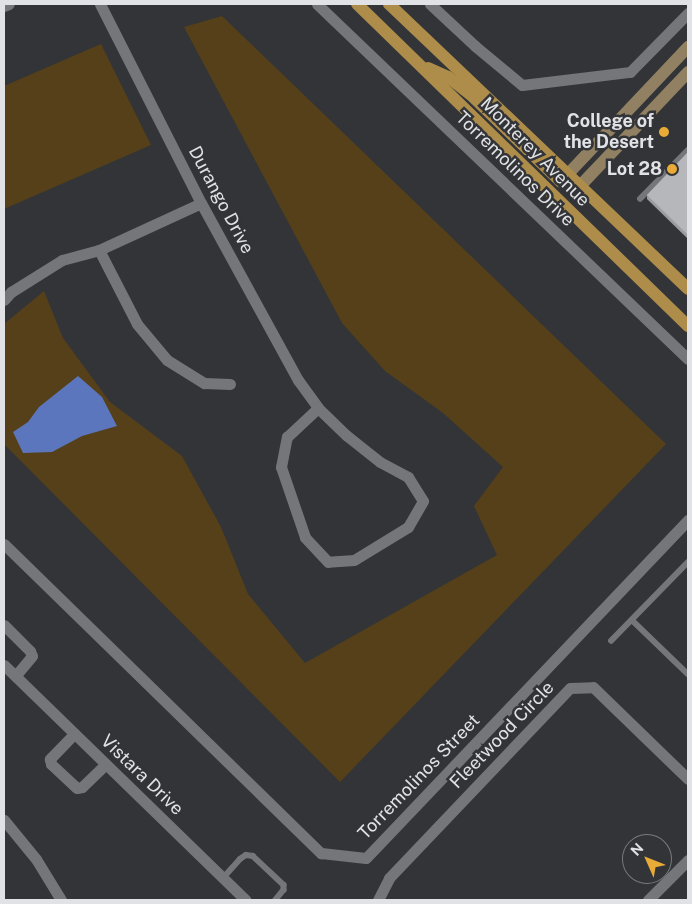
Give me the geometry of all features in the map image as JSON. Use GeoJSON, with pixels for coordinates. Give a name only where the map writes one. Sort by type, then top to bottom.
{"type":"FeatureCollection","features":[{"type":"Feature","properties":{"kind":"main road","name":"Monterey Avenue"},"geometry":{"type":"LineString","coordinates":[[357,4],[688,326]]}},
{"type":"Feature","properties":{"kind":"main road","name":"Monterey Avenue"},"geometry":{"type":"LineString","coordinates":[[389,4],[688,289]]}},
{"type":"Feature","properties":{"kind":"main road"},"geometry":{"type":"LineString","coordinates":[[419,63],[448,77],[470,94],[560,181],[569,187],[575,188],[580,186]]}},
{"type":"Feature","properties":{"kind":"street"},"geometry":{"type":"LineString","coordinates":[[4,6],[9,4]]}},
{"type":"Feature","properties":{"kind":"street","name":"Durango Drive"},"geometry":{"type":"LineString","coordinates":[[100,4],[201,203],[298,380],[318,408],[346,435],[380,462],[408,477],[423,501],[408,527],[354,560],[328,562],[305,537],[281,467],[287,437],[318,408]]}},
{"type":"Feature","properties":{"kind":"street","name":"Torremolinos Drive"},"geometry":{"type":"LineString","coordinates":[[317,4],[688,359]]}},
{"type":"Feature","properties":{"kind":"street"},"geometry":{"type":"LineString","coordinates":[[430,4],[522,86],[630,72],[688,13]]}},
{"type":"Feature","properties":{"kind":"street"},"geometry":{"type":"LineString","coordinates":[[568,174],[688,47]]}},
{"type":"Feature","properties":{"kind":"street"},"geometry":{"type":"LineString","coordinates":[[580,186],[688,72]]}},
{"type":"Feature","properties":{"kind":"street"},"geometry":{"type":"LineString","coordinates":[[4,300],[11,292],[62,260],[99,250],[201,203]]}},
{"type":"Feature","properties":{"kind":"street"},"geometry":{"type":"LineString","coordinates":[[99,250],[137,324],[167,360],[204,382],[230,384]]}},
{"type":"Feature","properties":{"kind":"street","name":"Torremolinos Street"},"geometry":{"type":"LineString","coordinates":[[4,544],[321,853],[366,858],[688,520]]}},
{"type":"Feature","properties":{"kind":"street"},"geometry":{"type":"LineString","coordinates":[[4,625],[30,651],[32,656],[15,676]]}},
{"type":"Feature","properties":{"kind":"street","name":"Vistara Drive"},"geometry":{"type":"LineString","coordinates":[[4,665],[246,900]]}},
{"type":"Feature","properties":{"kind":"street","name":"Fleetwood Circle"},"geometry":{"type":"LineString","coordinates":[[378,900],[389,878],[570,688],[593,688],[688,779]]}},
{"type":"Feature","properties":{"kind":"street"},"geometry":{"type":"LineString","coordinates":[[74,734],[50,759],[51,764],[76,788],[82,787],[106,764]]}},
{"type":"Feature","properties":{"kind":"street"},"geometry":{"type":"LineString","coordinates":[[4,820],[36,859],[61,900]]}},
{"type":"Feature","properties":{"kind":"street"},"geometry":{"type":"LineString","coordinates":[[648,900],[688,860]]}},
{"type":"Feature","properties":{"kind":"lane"},"geometry":{"type":"LineString","coordinates":[[640,200],[688,150]]}},
{"type":"Feature","properties":{"kind":"lane"},"geometry":{"type":"LineString","coordinates":[[611,642],[688,562]]}},
{"type":"Feature","properties":{"kind":"lane"},"geometry":{"type":"LineString","coordinates":[[632,620],[688,674]]}},
{"type":"Feature","properties":{"kind":"lane"},"geometry":{"type":"LineString","coordinates":[[223,878],[240,859],[246,855],[253,856],[284,886],[284,890],[276,900]]}},
{"type":"Feature","properties":{"kind":"shaded area"},"geometry":{"type":"Polygon","coordinates":[[[222,16],[666,444],[340,782],[4,444],[4,324],[44,291],[63,338],[110,402],[182,456],[221,527],[248,594],[305,663],[497,555],[474,506],[503,467],[443,413],[385,371],[342,323],[184,27],[222,16]]]}},
{"type":"Feature","properties":{"kind":"shaded area"},"geometry":{"type":"Polygon","coordinates":[[[101,44],[151,145],[4,209],[4,86],[101,44]]]}},
{"type":"Feature","properties":{"kind":"water"},"geometry":{"type":"Polygon","coordinates":[[[78,376],[102,397],[117,426],[82,436],[52,452],[23,453],[13,432],[28,422],[39,407],[78,376]]]}},
{"type":"Feature","properties":{"kind":"building"},"geometry":{"type":"Polygon","coordinates":[[[688,152],[688,235],[647,195],[688,152]]]}},
{"type":"Feature","properties":{"kind":"place","name":"College of the Desert"},"geometry":{"type":"Point","coordinates":[664,132]}},
{"type":"Feature","properties":{"kind":"place","name":"Lot 28"},"geometry":{"type":"Point","coordinates":[672,169]}}]}
